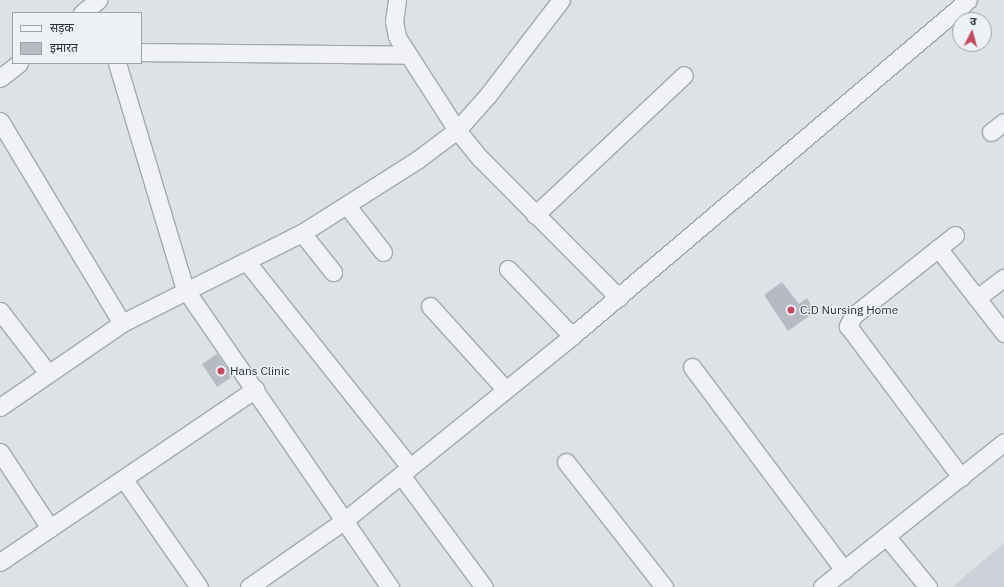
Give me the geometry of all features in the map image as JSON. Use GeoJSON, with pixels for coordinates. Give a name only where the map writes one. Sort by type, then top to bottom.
{"type":"FeatureCollection","features":[{"type":"Feature","properties":{"kind":"street"},"geometry":{"type":"LineString","coordinates":[[83,12],[98,0],[103,12]]}},
{"type":"Feature","properties":{"kind":"street"},"geometry":{"type":"LineString","coordinates":[[397,0],[394,21],[406,55],[457,130],[535,215],[619,298]]}},
{"type":"Feature","properties":{"kind":"street"},"geometry":{"type":"LineString","coordinates":[[0,407],[47,372],[122,323],[185,289],[302,233],[348,207],[457,130],[488,95],[561,0]]}},
{"type":"Feature","properties":{"kind":"street"},"geometry":{"type":"LineString","coordinates":[[249,587],[345,520],[619,298],[968,0]]}},
{"type":"Feature","properties":{"kind":"street"},"geometry":{"type":"LineString","coordinates":[[142,52],[406,55]]}},
{"type":"Feature","properties":{"kind":"street"},"geometry":{"type":"LineString","coordinates":[[0,78],[18,64]]}},
{"type":"Feature","properties":{"kind":"street"},"geometry":{"type":"LineString","coordinates":[[117,64],[185,289],[390,587]]}},
{"type":"Feature","properties":{"kind":"street"},"geometry":{"type":"LineString","coordinates":[[535,215],[684,74]]}},
{"type":"Feature","properties":{"kind":"street"},"geometry":{"type":"LineString","coordinates":[[0,122],[122,323]]}},
{"type":"Feature","properties":{"kind":"street"},"geometry":{"type":"LineString","coordinates":[[990,132],[1004,122]]}},
{"type":"Feature","properties":{"kind":"street"},"geometry":{"type":"LineString","coordinates":[[348,207],[383,252]]}},
{"type":"Feature","properties":{"kind":"street"},"geometry":{"type":"LineString","coordinates":[[302,233],[333,272]]}},
{"type":"Feature","properties":{"kind":"street"},"geometry":{"type":"LineString","coordinates":[[955,235],[854,315],[848,326],[961,477]]}},
{"type":"Feature","properties":{"kind":"street"},"geometry":{"type":"LineString","coordinates":[[938,248],[1004,332]]}},
{"type":"Feature","properties":{"kind":"street"},"geometry":{"type":"LineString","coordinates":[[246,261],[406,471],[484,587]]}},
{"type":"Feature","properties":{"kind":"street"},"geometry":{"type":"LineString","coordinates":[[508,269],[572,336]]}},
{"type":"Feature","properties":{"kind":"street"},"geometry":{"type":"LineString","coordinates":[[977,298],[1004,278]]}},
{"type":"Feature","properties":{"kind":"street"},"geometry":{"type":"LineString","coordinates":[[430,306],[505,389]]}},
{"type":"Feature","properties":{"kind":"street"},"geometry":{"type":"LineString","coordinates":[[0,311],[47,372]]}},
{"type":"Feature","properties":{"kind":"street"},"geometry":{"type":"LineString","coordinates":[[692,367],[844,570]]}},
{"type":"Feature","properties":{"kind":"street"},"geometry":{"type":"LineString","coordinates":[[0,562],[50,528],[126,481],[255,389]]}},
{"type":"Feature","properties":{"kind":"street"},"geometry":{"type":"LineString","coordinates":[[822,587],[1004,442]]}},
{"type":"Feature","properties":{"kind":"street"},"geometry":{"type":"LineString","coordinates":[[0,452],[50,528]]}},
{"type":"Feature","properties":{"kind":"street"},"geometry":{"type":"LineString","coordinates":[[566,462],[664,587]]}},
{"type":"Feature","properties":{"kind":"street"},"geometry":{"type":"LineString","coordinates":[[126,481],[198,587]]}},
{"type":"Feature","properties":{"kind":"street"},"geometry":{"type":"LineString","coordinates":[[886,536],[928,587]]}},
{"type":"Feature","properties":{"kind":"shaded area"},"geometry":{"type":"Polygon","coordinates":[[[1004,543],[1004,587],[952,587],[1004,543]]]}},
{"type":"Feature","properties":{"kind":"building"},"geometry":{"type":"Polygon","coordinates":[[[782,282],[799,304],[807,298],[815,312],[788,331],[764,295],[782,282]]]}},
{"type":"Feature","properties":{"kind":"building"},"geometry":{"type":"Polygon","coordinates":[[[217,354],[233,376],[217,387],[202,364],[217,354]]]}},
{"type":"Feature","properties":{"kind":"place","name":"C.D Nursing Home"},"geometry":{"type":"Point","coordinates":[791,310]}},
{"type":"Feature","properties":{"kind":"place","name":"Hans Clinic"},"geometry":{"type":"Point","coordinates":[221,371]}}]}
